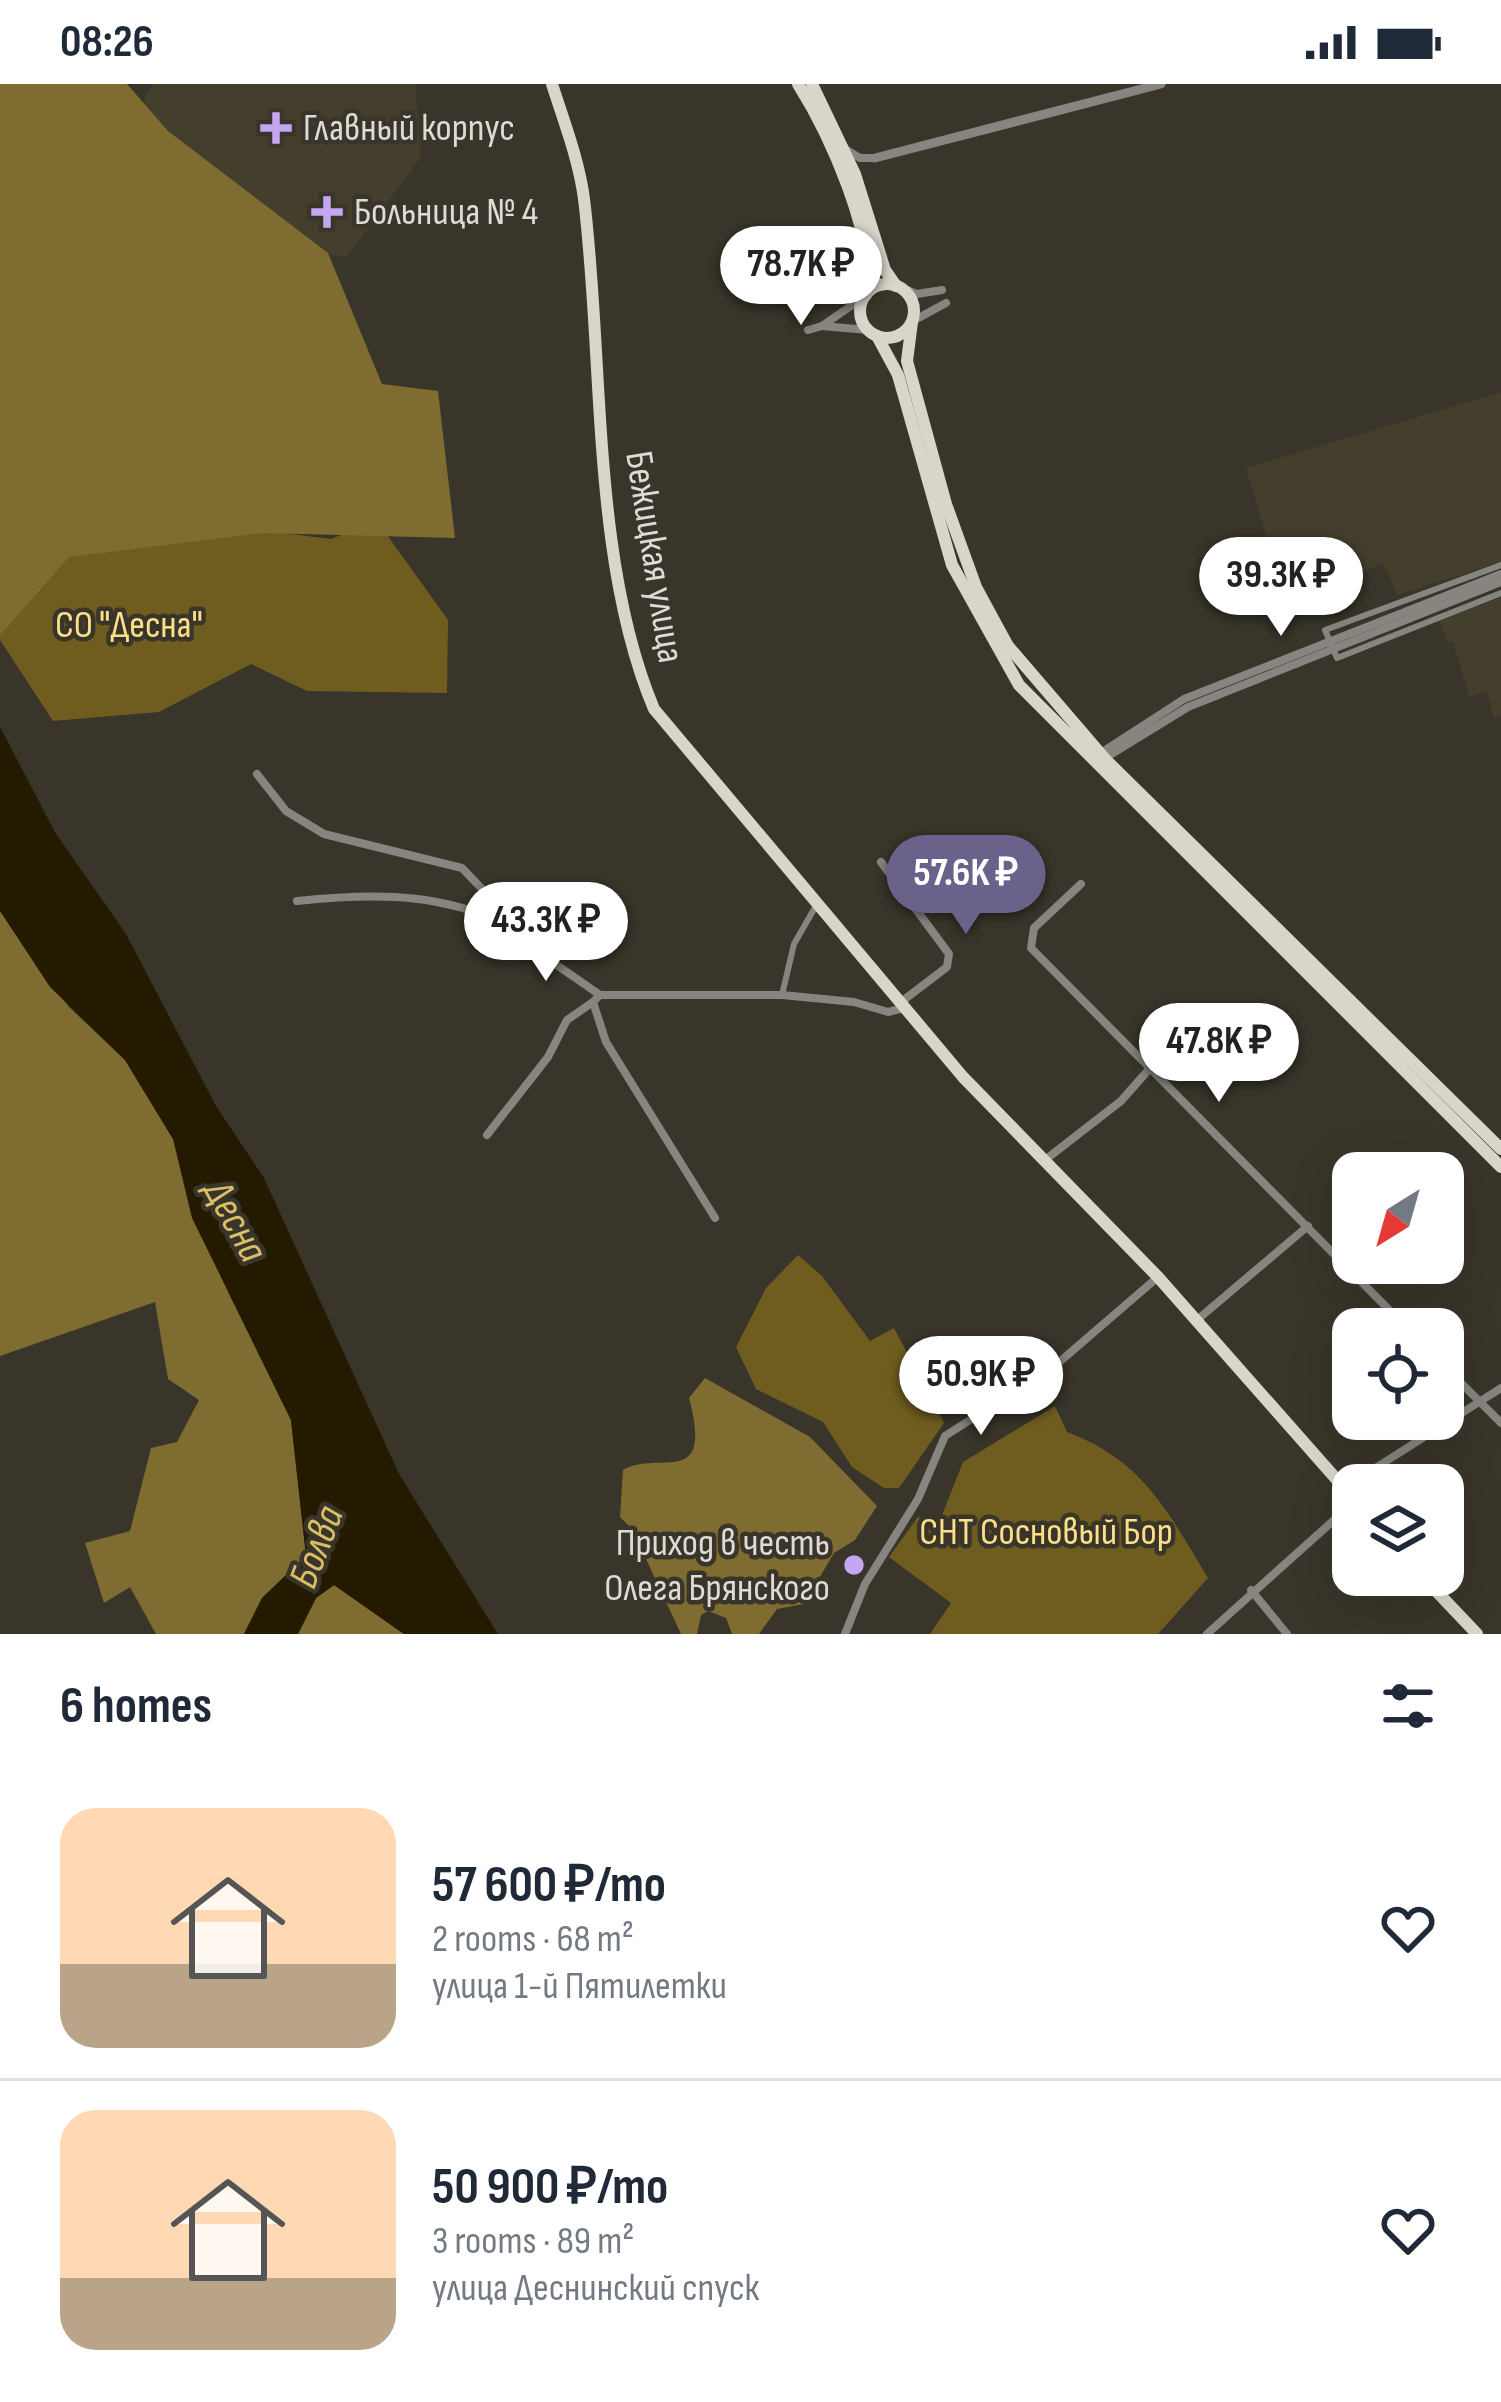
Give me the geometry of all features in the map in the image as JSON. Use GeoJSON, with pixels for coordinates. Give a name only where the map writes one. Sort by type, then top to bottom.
{"type":"FeatureCollection","features":[{"type":"Feature","properties":{"kind":"main road","name":"Бежицкая улица"},"geometry":{"type":"LineString","coordinates":[[552,84],[584,194],[609,505],[637,669],[654,709],[902,1005],[1158,1277],[1332,1475]]}},
{"type":"Feature","properties":{"kind":"main road"},"geometry":{"type":"LineString","coordinates":[[798,84],[843,178],[869,270],[861,309],[898,375],[963,592],[1018,685],[1501,1149]]}},
{"type":"Feature","properties":{"kind":"main road"},"geometry":{"type":"LineString","coordinates":[[812,84],[845,149],[880,256],[896,286],[914,305],[907,361],[970,574],[1029,676],[1097,760],[1501,1167]]}},
{"type":"Feature","properties":{"kind":"main road"},"geometry":{"type":"LineString","coordinates":[[866,295],[880,286],[896,286]]}},
{"type":"Feature","properties":{"kind":"main road"},"geometry":{"type":"LineString","coordinates":[[873,333],[893,337],[912,322]]}},
{"type":"Feature","properties":{"kind":"main road"},"geometry":{"type":"LineString","coordinates":[[1441,1596],[1477,1634]]}},
{"type":"Feature","properties":{"kind":"street"},"geometry":{"type":"LineString","coordinates":[[845,149],[860,158],[875,158],[1161,84]]}},
{"type":"Feature","properties":{"kind":"street"},"geometry":{"type":"LineString","coordinates":[[857,182],[875,158]]}},
{"type":"Feature","properties":{"kind":"street"},"geometry":{"type":"LineString","coordinates":[[896,286],[917,294],[942,290]]}},
{"type":"Feature","properties":{"kind":"street"},"geometry":{"type":"LineString","coordinates":[[808,330],[822,326],[866,295]]}},
{"type":"Feature","properties":{"kind":"street"},"geometry":{"type":"LineString","coordinates":[[912,322],[946,303]]}},
{"type":"Feature","properties":{"kind":"street"},"geometry":{"type":"LineString","coordinates":[[822,326],[873,333]]}},
{"type":"Feature","properties":{"kind":"street"},"geometry":{"type":"LineString","coordinates":[[1501,565],[1325,630],[1337,658],[1501,593]]}},
{"type":"Feature","properties":{"kind":"street"},"geometry":{"type":"LineString","coordinates":[[1097,760],[1168,716],[1501,578]]}},
{"type":"Feature","properties":{"kind":"street"},"geometry":{"type":"LineString","coordinates":[[257,774],[286,811],[324,834],[462,868],[551,961],[597,999],[606,1042],[716,1218]]}},
{"type":"Feature","properties":{"kind":"street"},"geometry":{"type":"LineString","coordinates":[[487,1136],[548,1057],[567,1020],[597,999],[782,995],[888,1012],[902,1005],[946,967],[950,954],[881,862]]}},
{"type":"Feature","properties":{"kind":"street"},"geometry":{"type":"LineString","coordinates":[[1081,884],[1034,928],[1031,948],[1388,1308]]}},
{"type":"Feature","properties":{"kind":"street"},"geometry":{"type":"LineString","coordinates":[[297,902],[364,894],[454,902],[525,933]]}},
{"type":"Feature","properties":{"kind":"street"},"geometry":{"type":"LineString","coordinates":[[782,995],[794,944],[818,902]]}},
{"type":"Feature","properties":{"kind":"street"},"geometry":{"type":"LineString","coordinates":[[1044,1161],[1121,1101],[1150,1067]]}},
{"type":"Feature","properties":{"kind":"street"},"geometry":{"type":"LineString","coordinates":[[1197,1320],[1308,1226]]}},
{"type":"Feature","properties":{"kind":"street"},"geometry":{"type":"LineString","coordinates":[[845,1634],[865,1584],[918,1499],[945,1436],[1057,1364],[1158,1277]]}},
{"type":"Feature","properties":{"kind":"street"},"geometry":{"type":"LineString","coordinates":[[1464,1386],[1501,1423]]}},
{"type":"Feature","properties":{"kind":"street"},"geometry":{"type":"LineString","coordinates":[[1396,1464],[1501,1388]]}},
{"type":"Feature","properties":{"kind":"street"},"geometry":{"type":"LineString","coordinates":[[1207,1634],[1332,1513]]}},
{"type":"Feature","properties":{"kind":"street"},"geometry":{"type":"LineString","coordinates":[[1251,1590],[1287,1634]]}},
{"type":"Feature","properties":{"kind":"shaded area"},"geometry":{"type":"Polygon","coordinates":[[[0,84],[127,84],[168,131],[328,253],[382,384],[438,391],[455,538],[263,533],[69,557],[0,635],[0,84]]]}},
{"type":"Feature","properties":{"kind":"shaded area","name":"Больница № 4"},"geometry":{"type":"Polygon","coordinates":[[[153,84],[415,84],[421,157],[346,258],[328,253],[168,131],[143,102],[153,84]]]}},
{"type":"Feature","properties":{"kind":"shaded area"},"geometry":{"type":"Polygon","coordinates":[[[1501,392],[1501,562],[1397,595],[1383,563],[1287,607],[1246,468],[1501,392]]]}},
{"type":"Feature","properties":{"kind":"shaded area"},"geometry":{"type":"Polygon","coordinates":[[[1501,597],[1501,715],[1493,717],[1487,692],[1469,696],[1453,642],[1447,642],[1439,621],[1501,597]]]}},
{"type":"Feature","properties":{"kind":"shaded area"},"geometry":{"type":"Polygon","coordinates":[[[0,911],[69,1007],[125,1060],[173,1139],[230,1296],[291,1420],[306,1556],[262,1598],[244,1634],[156,1634],[130,1587],[104,1603],[85,1543],[130,1531],[151,1448],[177,1442],[199,1400],[168,1379],[155,1302],[0,1356],[0,911]]]}},
{"type":"Feature","properties":{"kind":"shaded area"},"geometry":{"type":"Polygon","coordinates":[[[705,1378],[810,1437],[877,1506],[855,1540],[834,1553],[804,1604],[777,1609],[759,1634],[732,1634],[726,1618],[708,1611],[701,1615],[697,1634],[681,1634],[632,1529],[620,1517],[623,1470],[688,1456],[695,1427],[689,1398],[705,1378]]]}},
{"type":"Feature","properties":{"kind":"shaded area"},"geometry":{"type":"Polygon","coordinates":[[[334,1585],[404,1634],[298,1634],[316,1598],[334,1585]]]}},
{"type":"Feature","properties":{"kind":"green space","name":"СО \"Десна\""},"geometry":{"type":"Polygon","coordinates":[[[377,521],[448,620],[447,693],[307,691],[251,664],[159,712],[53,721],[0,640],[0,620],[58,551],[227,526],[331,539],[377,521]]]}},
{"type":"Feature","properties":{"kind":"green space"},"geometry":{"type":"Polygon","coordinates":[[[798,1255],[822,1276],[870,1341],[894,1328],[944,1423],[899,1488],[884,1488],[852,1467],[823,1422],[756,1389],[736,1347],[766,1288],[798,1255]]]}},
{"type":"Feature","properties":{"kind":"green space","name":"СНТ Сосновый Бор"},"geometry":{"type":"Polygon","coordinates":[[[1055,1406],[1067,1432],[1115,1457],[1151,1491],[1208,1578],[1158,1634],[930,1634],[951,1603],[889,1557],[918,1517],[939,1523],[963,1462],[1055,1406]]]}},
{"type":"Feature","properties":{"kind":"water"},"geometry":{"type":"Polygon","coordinates":[[[0,727],[56,834],[126,934],[216,1106],[264,1178],[399,1474],[498,1634],[404,1634],[334,1585],[316,1598],[298,1634],[244,1634],[262,1598],[306,1556],[291,1420],[192,1218],[173,1139],[125,1060],[50,987],[0,911],[0,727]]]}},
{"type":"Feature","properties":{"kind":"place","name":"Главный корпус"},"geometry":{"type":"Point","coordinates":[276,128]}},
{"type":"Feature","properties":{"kind":"place","name":"Больница № 4"},"geometry":{"type":"Point","coordinates":[327,212]}},
{"type":"Feature","properties":{"kind":"place","name":"Приход в честь Олега Брянского"},"geometry":{"type":"Point","coordinates":[854,1565]}},
{"type":"Feature","properties":{"kind":"water label","name":"Десна"},"geometry":{"type":"Point","coordinates":[235,1221]}},
{"type":"Feature","properties":{"kind":"water label","name":"Болва"},"geometry":{"type":"Point","coordinates":[317,1547]}}]}
